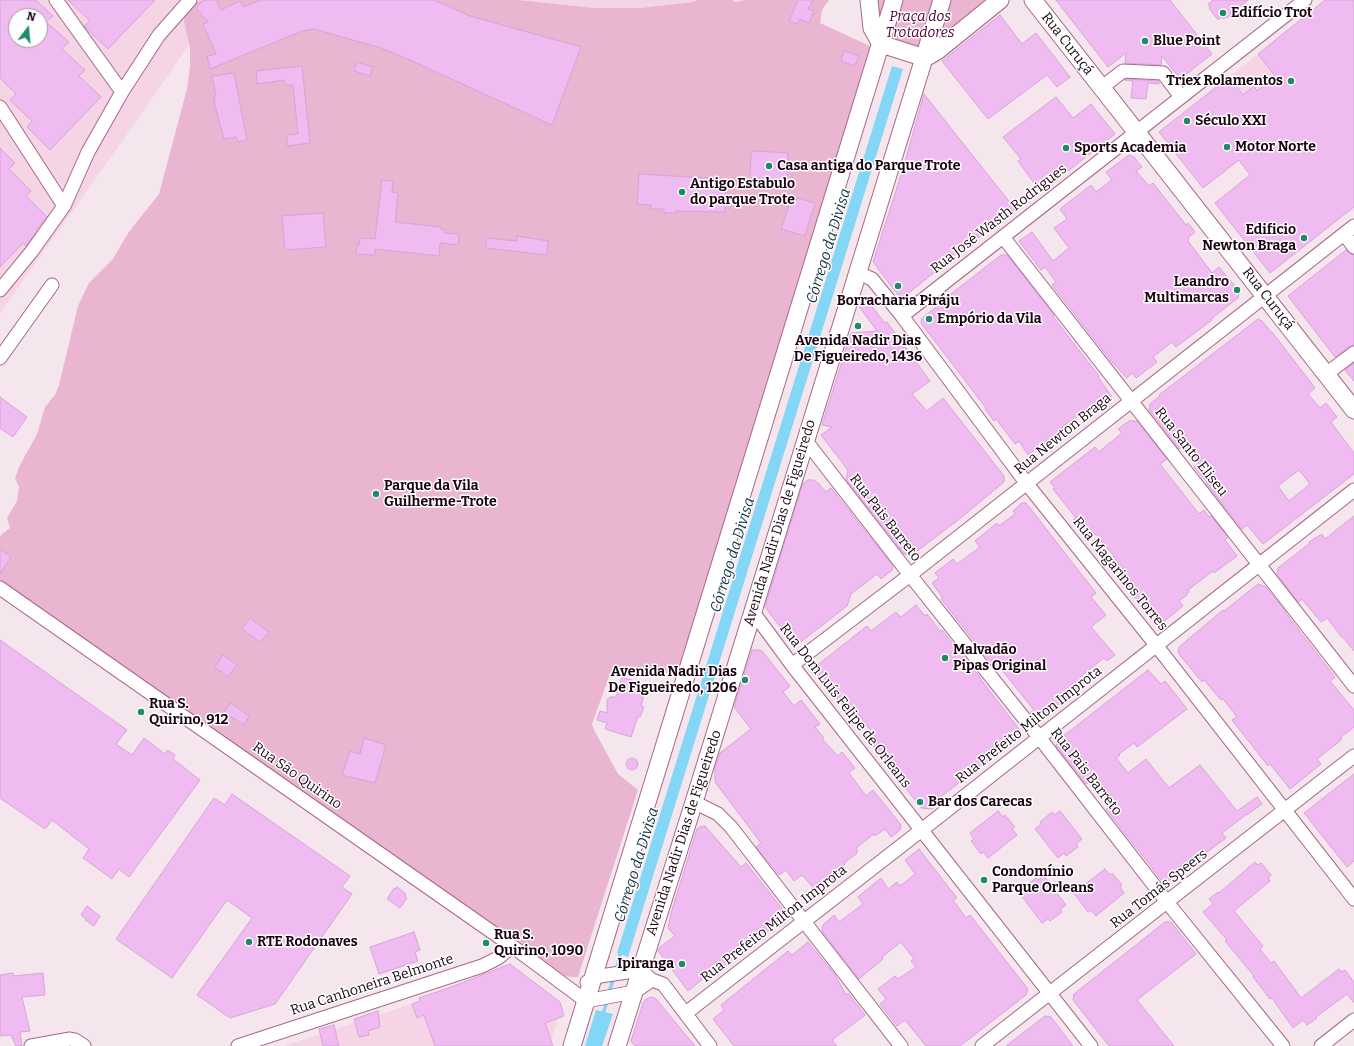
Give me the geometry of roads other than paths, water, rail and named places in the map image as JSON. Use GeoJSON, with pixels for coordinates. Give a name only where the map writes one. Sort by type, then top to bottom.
{"type":"FeatureCollection","features":[{"type":"Feature","properties":{"kind":"main road"},"geometry":{"type":"LineString","coordinates":[[869,0],[872,28],[881,44],[924,58],[937,50],[1000,0]]}},
{"type":"Feature","properties":{"kind":"main road"},"geometry":{"type":"LineString","coordinates":[[572,1046],[580,996],[594,978],[894,0]]}},
{"type":"Feature","properties":{"kind":"main road","name":"Avenida Nadir Dias de Figueiredo"},"geometry":{"type":"LineString","coordinates":[[617,1046],[634,992],[646,975],[694,802],[942,0]]}},
{"type":"Feature","properties":{"kind":"main road","name":"Rua Curuçá"},"geometry":{"type":"LineString","coordinates":[[1032,0],[1354,410]]}},
{"type":"Feature","properties":{"kind":"street"},"geometry":{"type":"LineString","coordinates":[[56,0],[122,92]]}},
{"type":"Feature","properties":{"kind":"street"},"geometry":{"type":"LineString","coordinates":[[0,290],[32,250],[64,206],[88,152],[122,92],[159,35],[190,0]]}},
{"type":"Feature","properties":{"kind":"street","name":"Rua José Wasth Rodrigues"},"geometry":{"type":"LineString","coordinates":[[902,316],[1305,0]]}},
{"type":"Feature","properties":{"kind":"street"},"geometry":{"type":"LineString","coordinates":[[1101,88],[1123,71],[1163,73],[1181,98]]}},
{"type":"Feature","properties":{"kind":"street"},"geometry":{"type":"LineString","coordinates":[[0,107],[64,206]]}},
{"type":"Feature","properties":{"kind":"street"},"geometry":{"type":"LineString","coordinates":[[1349,230],[1354,247]]}},
{"type":"Feature","properties":{"kind":"street","name":"Rua Newton Braga"},"geometry":{"type":"LineString","coordinates":[[792,665],[1027,484],[1349,230]]}},
{"type":"Feature","properties":{"kind":"street","name":"Rua Santo Eliseu"},"geometry":{"type":"LineString","coordinates":[[1003,237],[1354,686]]}},
{"type":"Feature","properties":{"kind":"street","name":"Rua Magarinos Torres"},"geometry":{"type":"LineString","coordinates":[[858,273],[872,278],[1027,484],[1156,645],[1354,899]]}},
{"type":"Feature","properties":{"kind":"street"},"geometry":{"type":"LineString","coordinates":[[0,358],[52,285]]}},
{"type":"Feature","properties":{"kind":"street"},"geometry":{"type":"LineString","coordinates":[[1326,374],[1354,353]]}},
{"type":"Feature","properties":{"kind":"street","name":"Rua Pais Barreto"},"geometry":{"type":"LineString","coordinates":[[806,441],[1167,902],[1282,1046]]}},
{"type":"Feature","properties":{"kind":"street","name":"Rua Prefeito Milton Improta"},"geometry":{"type":"LineString","coordinates":[[686,1014],[1354,490]]}},
{"type":"Feature","properties":{"kind":"street","name":"Rua São Quirino"},"geometry":{"type":"LineString","coordinates":[[0,588],[512,946],[580,996]]}},
{"type":"Feature","properties":{"kind":"street","name":"Rua Dom Luís Felipe de Orleans"},"geometry":{"type":"LineString","coordinates":[[753,612],[792,665],[1091,1046]]}},
{"type":"Feature","properties":{"kind":"street","name":"Rua Tomás Speers"},"geometry":{"type":"LineString","coordinates":[[982,1046],[1354,756]]}},
{"type":"Feature","properties":{"kind":"street"},"geometry":{"type":"LineString","coordinates":[[694,802],[718,814],[731,827],[901,1046]]}},
{"type":"Feature","properties":{"kind":"street","name":"Rua Canhoneira Belmonte"},"geometry":{"type":"LineString","coordinates":[[238,1046],[482,966],[498,958],[512,946]]}},
{"type":"Feature","properties":{"kind":"street"},"geometry":{"type":"LineString","coordinates":[[594,978],[646,975],[663,984],[710,1046]]}},
{"type":"Feature","properties":{"kind":"street"},"geometry":{"type":"LineString","coordinates":[[580,996],[634,992]]}},
{"type":"Feature","properties":{"kind":"street"},"geometry":{"type":"LineString","coordinates":[[1321,1046],[1354,1020]]}},
{"type":"Feature","properties":{"kind":"street"},"geometry":{"type":"LineString","coordinates":[[31,1046],[70,1039],[75,1040],[84,1046]]}},
{"type":"Feature","properties":{"kind":"water"},"geometry":{"type":"Polygon","coordinates":[[[892,66],[903,69],[628,957],[617,953],[892,66]]]}},
{"type":"Feature","properties":{"kind":"water"},"geometry":{"type":"Polygon","coordinates":[[[596,1010],[613,1014],[602,1046],[585,1046],[596,1010]]]}},
{"type":"Feature","properties":{"kind":"waterway","name":"Córrego da Divisa"},"geometry":{"type":"LineString","coordinates":[[616,970],[621,951]]}},
{"type":"Feature","properties":{"kind":"waterway","name":"Córrego da Divisa"},"geometry":{"type":"LineString","coordinates":[[609,993],[614,976]]}},
{"type":"Feature","properties":{"kind":"waterway","name":"Córrego da Divisa"},"geometry":{"type":"LineString","coordinates":[[603,1014],[608,999]]}},
{"type":"Feature","properties":{"kind":"place","name":"Edifício Trot"},"geometry":{"type":"Point","coordinates":[1223,13]}},
{"type":"Feature","properties":{"kind":"place","name":"Blue Point"},"geometry":{"type":"Point","coordinates":[1145,41]}},
{"type":"Feature","properties":{"kind":"place","name":"Triex Rolamentos"},"geometry":{"type":"Point","coordinates":[1291,81]}},
{"type":"Feature","properties":{"kind":"place","name":"Século XXI"},"geometry":{"type":"Point","coordinates":[1187,121]}},
{"type":"Feature","properties":{"kind":"place","name":"Motor Norte"},"geometry":{"type":"Point","coordinates":[1227,147]}},
{"type":"Feature","properties":{"kind":"place","name":"Sports Academia"},"geometry":{"type":"Point","coordinates":[1066,148]}},
{"type":"Feature","properties":{"kind":"place","name":"Casa antiga do Parque Trote"},"geometry":{"type":"Point","coordinates":[769,166]}},
{"type":"Feature","properties":{"kind":"place","name":"Antigo Estabulo do parque Trote"},"geometry":{"type":"Point","coordinates":[682,192]}},
{"type":"Feature","properties":{"kind":"place","name":"Edificio Newton Braga"},"geometry":{"type":"Point","coordinates":[1304,238]}},
{"type":"Feature","properties":{"kind":"place","name":"Borracharia Piráju"},"geometry":{"type":"Point","coordinates":[898,286]}},
{"type":"Feature","properties":{"kind":"place","name":"Leandro Multimarcas"},"geometry":{"type":"Point","coordinates":[1237,290]}},
{"type":"Feature","properties":{"kind":"place","name":"Empório da Vila"},"geometry":{"type":"Point","coordinates":[929,319]}},
{"type":"Feature","properties":{"kind":"place","name":"Avenida Nadir Dias De Figueiredo, 1436"},"geometry":{"type":"Point","coordinates":[858,326]}},
{"type":"Feature","properties":{"kind":"place","name":"Parque da Vila Guilherme-Trote"},"geometry":{"type":"Point","coordinates":[376,494]}},
{"type":"Feature","properties":{"kind":"place","name":"Malvadão Pipas Original"},"geometry":{"type":"Point","coordinates":[945,658]}},
{"type":"Feature","properties":{"kind":"place","name":"Avenida Nadir Dias De Figueiredo, 1206"},"geometry":{"type":"Point","coordinates":[745,680]}},
{"type":"Feature","properties":{"kind":"place","name":"Rua S. Quirino, 912"},"geometry":{"type":"Point","coordinates":[141,712]}},
{"type":"Feature","properties":{"kind":"place","name":"Bar dos Carecas"},"geometry":{"type":"Point","coordinates":[920,802]}},
{"type":"Feature","properties":{"kind":"place","name":"Condomínio Parque Orleans"},"geometry":{"type":"Point","coordinates":[984,880]}},
{"type":"Feature","properties":{"kind":"place","name":"RTE Rodonaves"},"geometry":{"type":"Point","coordinates":[249,942]}},
{"type":"Feature","properties":{"kind":"place","name":"Rua S. Quirino, 1090"},"geometry":{"type":"Point","coordinates":[486,943]}},
{"type":"Feature","properties":{"kind":"place","name":"Ipiranga"},"geometry":{"type":"Point","coordinates":[682,964]}},
{"type":"Feature","properties":{"kind":"park label","name":"Praça dos Trotadores"},"geometry":{"type":"Point","coordinates":[920,26]}}]}
